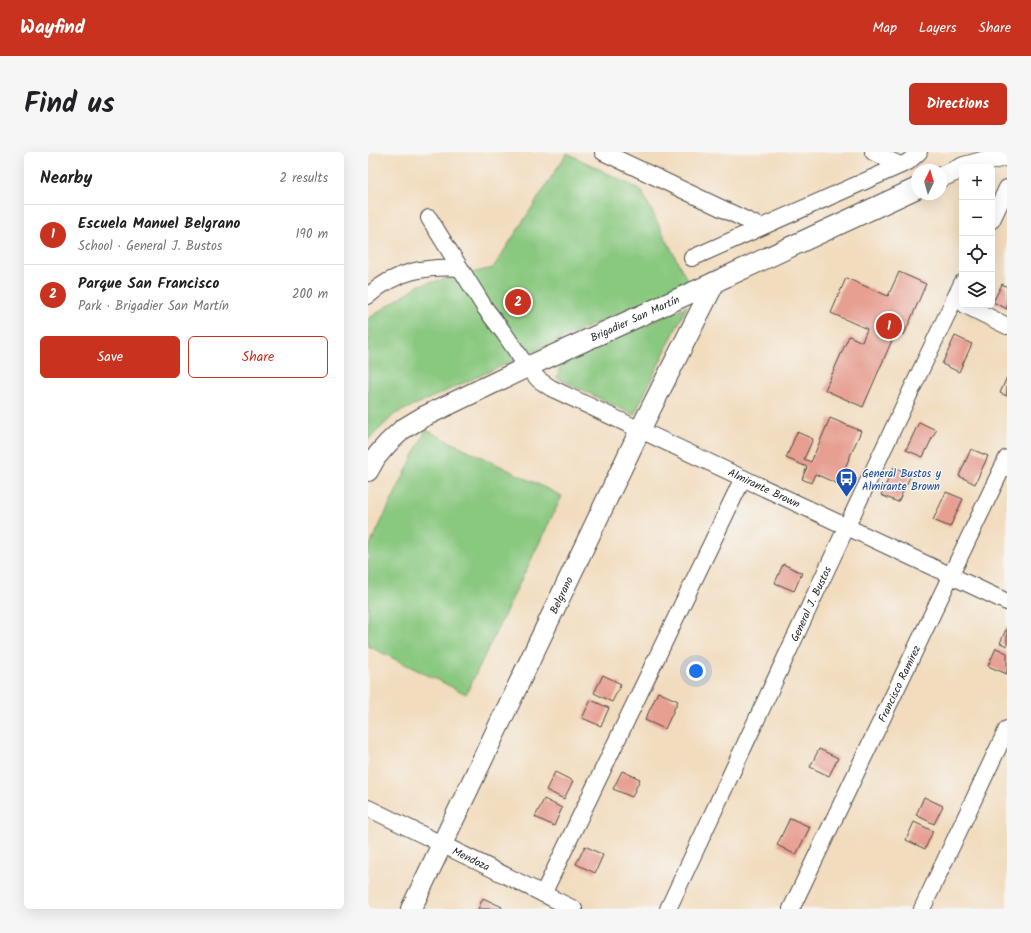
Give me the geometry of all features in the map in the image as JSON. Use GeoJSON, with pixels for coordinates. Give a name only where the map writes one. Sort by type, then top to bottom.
{"type":"FeatureCollection","features":[{"type":"Feature","properties":{"kind":"main road"},"geometry":{"type":"LineString","coordinates":[[966,164],[978,152]]}},
{"type":"Feature","properties":{"kind":"main road"},"geometry":{"type":"LineString","coordinates":[[975,164],[1007,154]]}},
{"type":"Feature","properties":{"kind":"main road"},"geometry":{"type":"LineString","coordinates":[[947,174],[959,169]]}},
{"type":"Feature","properties":{"kind":"main road","name":"Brigadier San Martín"},"geometry":{"type":"LineString","coordinates":[[368,470],[388,442],[403,429],[423,417],[527,367],[911,191]]}},
{"type":"Feature","properties":{"kind":"main road","name":"Belgrano"},"geometry":{"type":"LineString","coordinates":[[411,909],[640,430],[715,282]]}},
{"type":"Feature","properties":{"kind":"street"},"geometry":{"type":"LineString","coordinates":[[603,152],[761,228]]}},
{"type":"Feature","properties":{"kind":"street"},"geometry":{"type":"LineString","coordinates":[[873,152],[900,165]]}},
{"type":"Feature","properties":{"kind":"street"},"geometry":{"type":"LineString","coordinates":[[692,258],[908,162],[919,152]]}},
{"type":"Feature","properties":{"kind":"street"},"geometry":{"type":"LineString","coordinates":[[995,214],[1007,188]]}},
{"type":"Feature","properties":{"kind":"street","name":"Almirante Brown"},"geometry":{"type":"LineString","coordinates":[[429,218],[485,308],[527,367],[539,380],[551,388],[1007,602]]}},
{"type":"Feature","properties":{"kind":"street"},"geometry":{"type":"LineString","coordinates":[[368,296],[378,286],[396,276],[422,269],[441,267],[460,268]]}},
{"type":"Feature","properties":{"kind":"street","name":"General J. Bustos"},"geometry":{"type":"LineString","coordinates":[[668,909],[847,526],[959,305]]}},
{"type":"Feature","properties":{"kind":"street"},"geometry":{"type":"LineString","coordinates":[[970,308],[1007,326]]}},
{"type":"Feature","properties":{"kind":"street","name":"Francisco Ramirez"},"geometry":{"type":"LineString","coordinates":[[791,909],[1007,458]]}},
{"type":"Feature","properties":{"kind":"street"},"geometry":{"type":"LineString","coordinates":[[543,894],[742,478]]}},
{"type":"Feature","properties":{"kind":"street"},"geometry":{"type":"LineString","coordinates":[[922,909],[1007,729]]}},
{"type":"Feature","properties":{"kind":"street","name":"Mendoza"},"geometry":{"type":"LineString","coordinates":[[368,808],[574,909]]}},
{"type":"Feature","properties":{"kind":"green space"},"geometry":{"type":"Polygon","coordinates":[[[567,153],[641,190],[688,282],[395,414],[368,440],[368,319],[419,285],[493,268],[567,153]]]}},
{"type":"Feature","properties":{"kind":"green space"},"geometry":{"type":"Polygon","coordinates":[[[687,306],[634,415],[557,378],[561,364],[687,306]]]}},
{"type":"Feature","properties":{"kind":"green space"},"geometry":{"type":"Polygon","coordinates":[[[426,430],[562,496],[466,694],[368,646],[368,549],[426,430]]]}},
{"type":"Feature","properties":{"kind":"building"},"geometry":{"type":"Polygon","coordinates":[[[899,272],[926,284],[904,335],[896,331],[863,407],[825,390],[849,336],[862,342],[867,329],[831,313],[846,278],[888,296],[899,272]]]}},
{"type":"Feature","properties":{"kind":"building"},"geometry":{"type":"Polygon","coordinates":[[[1002,284],[1007,287],[1007,309],[995,303],[995,298],[1002,284]]]}},
{"type":"Feature","properties":{"kind":"building"},"geometry":{"type":"Polygon","coordinates":[[[955,336],[972,344],[959,372],[942,364],[955,336]]]}},
{"type":"Feature","properties":{"kind":"building"},"geometry":{"type":"Polygon","coordinates":[[[1007,377],[1007,396],[1000,393],[1007,377]]]}},
{"type":"Feature","properties":{"kind":"building"},"geometry":{"type":"Polygon","coordinates":[[[830,418],[861,431],[838,484],[815,474],[811,483],[802,479],[807,467],[786,458],[797,432],[813,439],[804,459],[811,462],[830,418]]]}},
{"type":"Feature","properties":{"kind":"building"},"geometry":{"type":"Polygon","coordinates":[[[919,422],[936,430],[923,457],[906,450],[919,422]]]}},
{"type":"Feature","properties":{"kind":"building"},"geometry":{"type":"Polygon","coordinates":[[[971,449],[988,456],[975,484],[959,476],[971,449]]]}},
{"type":"Feature","properties":{"kind":"building"},"geometry":{"type":"Polygon","coordinates":[[[894,467],[911,475],[898,502],[881,495],[894,467]]]}},
{"type":"Feature","properties":{"kind":"building"},"geometry":{"type":"Polygon","coordinates":[[[946,492],[963,499],[950,527],[933,520],[946,492]]]}},
{"type":"Feature","properties":{"kind":"building"},"geometry":{"type":"Polygon","coordinates":[[[783,564],[802,573],[794,591],[775,583],[783,564]]]}},
{"type":"Feature","properties":{"kind":"building"},"geometry":{"type":"Polygon","coordinates":[[[1007,627],[1007,646],[1000,643],[1007,627]]]}},
{"type":"Feature","properties":{"kind":"building"},"geometry":{"type":"Polygon","coordinates":[[[996,648],[1007,653],[1007,674],[988,666],[996,648]]]}},
{"type":"Feature","properties":{"kind":"building"},"geometry":{"type":"Polygon","coordinates":[[[603,675],[621,684],[612,702],[594,693],[603,675]]]}},
{"type":"Feature","properties":{"kind":"building"},"geometry":{"type":"Polygon","coordinates":[[[658,692],[678,701],[665,729],[645,720],[658,692]]]}},
{"type":"Feature","properties":{"kind":"building"},"geometry":{"type":"Polygon","coordinates":[[[591,700],[609,708],[601,726],[582,718],[591,700]]]}},
{"type":"Feature","properties":{"kind":"building"},"geometry":{"type":"Polygon","coordinates":[[[819,749],[838,758],[829,776],[810,767],[819,749]]]}},
{"type":"Feature","properties":{"kind":"building"},"geometry":{"type":"Polygon","coordinates":[[[622,771],[640,779],[632,797],[613,789],[622,771]]]}},
{"type":"Feature","properties":{"kind":"building"},"geometry":{"type":"Polygon","coordinates":[[[555,772],[573,781],[564,799],[546,790],[555,772]]]}},
{"type":"Feature","properties":{"kind":"building"},"geometry":{"type":"Polygon","coordinates":[[[924,797],[943,806],[934,824],[916,815],[924,797]]]}},
{"type":"Feature","properties":{"kind":"building"},"geometry":{"type":"Polygon","coordinates":[[[544,799],[562,808],[554,826],[535,817],[544,799]]]}},
{"type":"Feature","properties":{"kind":"building"},"geometry":{"type":"Polygon","coordinates":[[[790,818],[810,827],[796,855],[777,845],[790,818]]]}},
{"type":"Feature","properties":{"kind":"building"},"geometry":{"type":"Polygon","coordinates":[[[914,822],[933,831],[925,849],[906,840],[914,822]]]}},
{"type":"Feature","properties":{"kind":"building"},"geometry":{"type":"Polygon","coordinates":[[[585,846],[603,855],[595,873],[576,864],[585,846]]]}},
{"type":"Feature","properties":{"kind":"building"},"geometry":{"type":"Polygon","coordinates":[[[483,898],[502,907],[501,909],[478,909],[483,898]]]}},
{"type":"Feature","properties":{"kind":"place","name":"Parque San Francisco"},"geometry":{"type":"Point","coordinates":[518,302]}},
{"type":"Feature","properties":{"kind":"place","name":"Escuela Manuel Belgrano"},"geometry":{"type":"Point","coordinates":[889,326]}},
{"type":"Feature","properties":{"kind":"place","name":"General Bustos y Almirante Brown"},"geometry":{"type":"Point","coordinates":[846,498]}}]}
